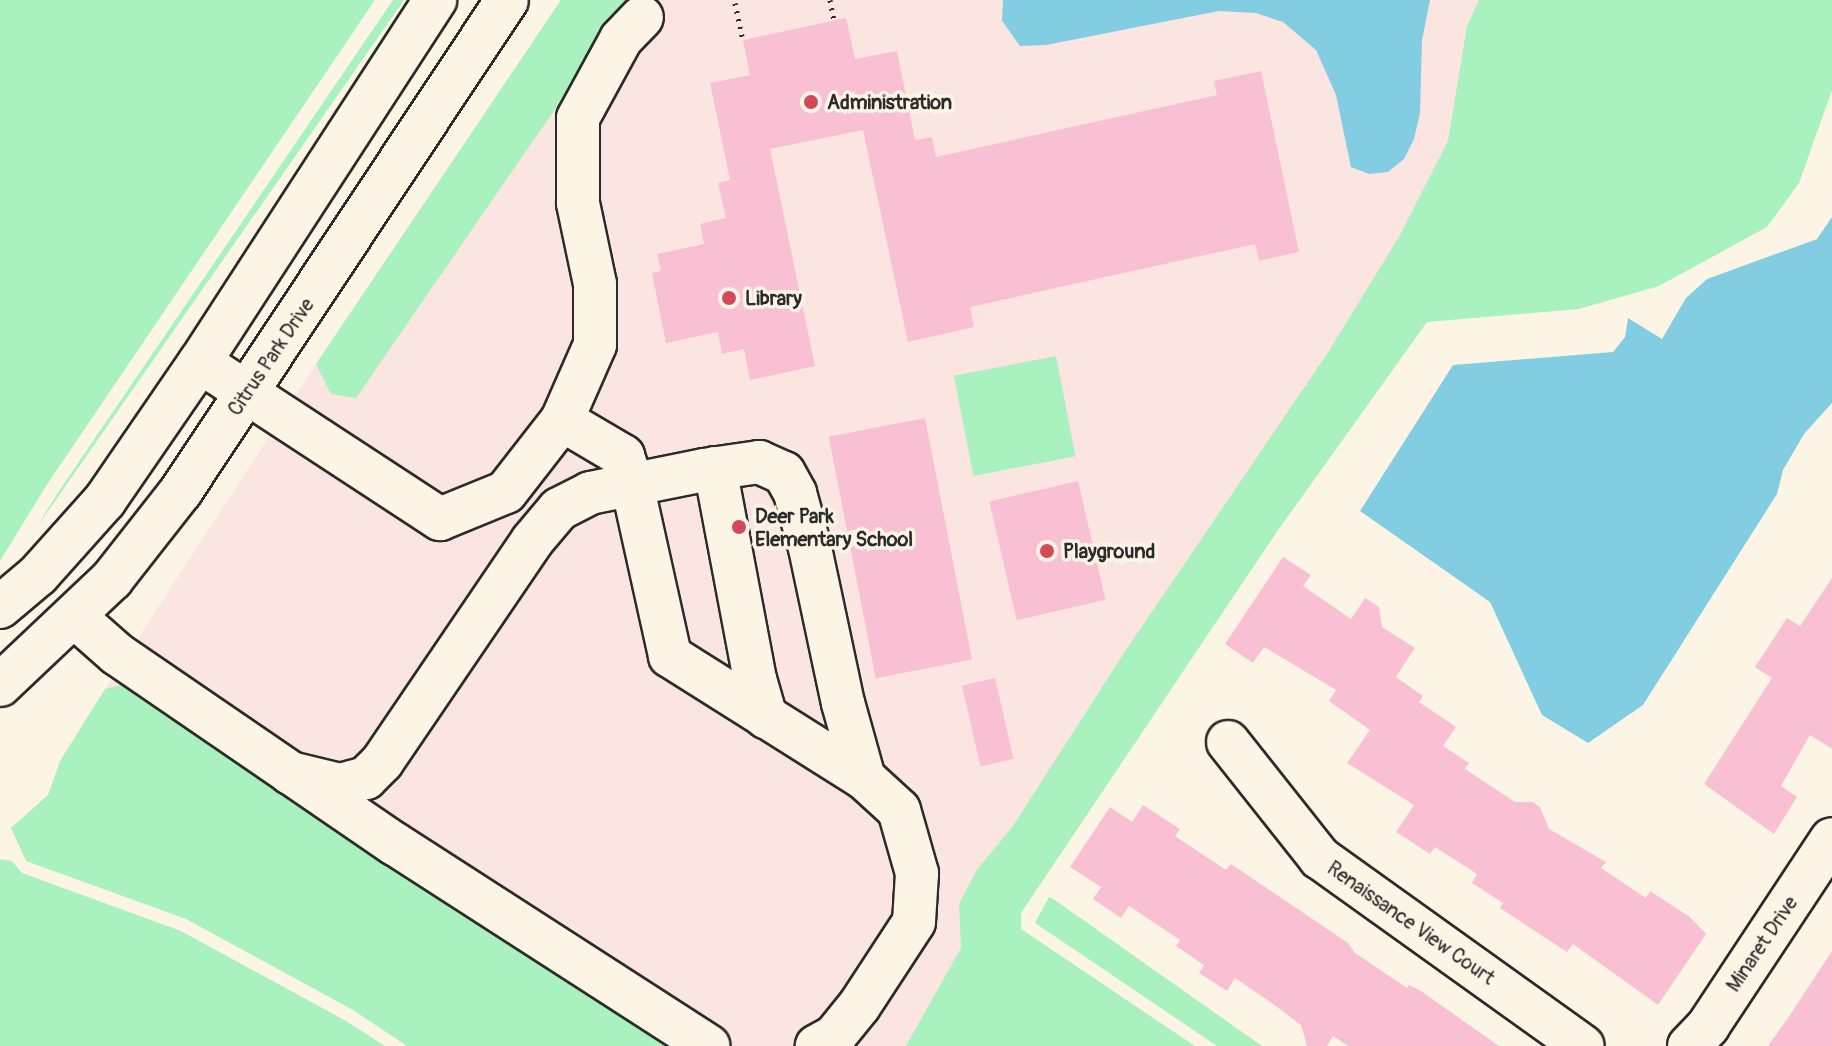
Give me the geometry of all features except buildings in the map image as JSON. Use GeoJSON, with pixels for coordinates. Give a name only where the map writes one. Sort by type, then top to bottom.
{"type":"FeatureCollection","features":[{"type":"Feature","properties":{"kind":"street"},"geometry":{"type":"LineString","coordinates":[[0,607],[38,575],[105,500],[200,362],[435,0]]}},
{"type":"Feature","properties":{"kind":"street","name":"Citrus Park Drive"},"geometry":{"type":"LineString","coordinates":[[0,685],[112,579],[181,491],[507,0]]}},
{"type":"Feature","properties":{"kind":"street"},"geometry":{"type":"LineString","coordinates":[[200,362],[440,519],[506,492],[562,420],[595,345],[595,284],[578,203],[578,118],[621,39],[642,17]]}},
{"type":"Feature","properties":{"kind":"street"},"geometry":{"type":"LineString","coordinates":[[562,420],[623,456],[670,656],[864,778],[899,810],[917,873],[914,922],[859,1006],[835,1036],[817,1046]]}},
{"type":"Feature","properties":{"kind":"street"},"geometry":{"type":"LineString","coordinates":[[290,773],[340,785],[366,778],[382,762],[532,541],[559,509],[590,493],[759,462],[784,473],[795,493],[864,778]]}},
{"type":"Feature","properties":{"kind":"street"},"geometry":{"type":"LineString","coordinates":[[715,468],[755,679],[766,717]]}},
{"type":"Feature","properties":{"kind":"street"},"geometry":{"type":"LineString","coordinates":[[75,617],[117,654],[290,773],[709,1046]]}},
{"type":"Feature","properties":{"kind":"street"},"geometry":{"type":"LineString","coordinates":[[385,837],[370,812],[411,720]]}},
{"type":"Feature","properties":{"kind":"street","name":"Renaissance View Court"},"geometry":{"type":"LineString","coordinates":[[1228,742],[1320,858],[1583,1046]]}},
{"type":"Feature","properties":{"kind":"street","name":"Minaret Drive"},"geometry":{"type":"LineString","coordinates":[[1689,1046],[1708,1026],[1832,839]]}},
{"type":"Feature","properties":{"kind":"path"},"geometry":{"type":"LineString","coordinates":[[830,0],[834,21]]}},
{"type":"Feature","properties":{"kind":"path"},"geometry":{"type":"LineString","coordinates":[[735,3],[743,40]]}},
{"type":"Feature","properties":{"kind":"shaded area","name":"Deer Park Elementary School"},"geometry":{"type":"Polygon","coordinates":[[[561,0],[1614,0],[928,1046],[643,1046],[105,689],[316,364],[561,0]]]}},
{"type":"Feature","properties":{"kind":"green space"},"geometry":{"type":"Polygon","coordinates":[[[0,0],[375,0],[46,486],[0,561],[0,0]]]}},
{"type":"Feature","properties":{"kind":"green space"},"geometry":{"type":"Polygon","coordinates":[[[393,0],[404,0],[37,527],[57,494],[393,0]]]}},
{"type":"Feature","properties":{"kind":"green space"},"geometry":{"type":"Polygon","coordinates":[[[561,0],[630,0],[356,398],[331,394],[316,364],[561,0]]]}},
{"type":"Feature","properties":{"kind":"green space"},"geometry":{"type":"Polygon","coordinates":[[[1479,0],[1832,0],[1832,90],[1799,183],[1767,227],[1659,286],[1579,309],[1427,322],[1276,533],[1021,913],[1021,929],[1195,1046],[906,1046],[961,948],[959,904],[976,871],[1013,826],[1124,653],[1329,351],[1400,235],[1448,141],[1467,26],[1479,0]]]}},
{"type":"Feature","properties":{"kind":"green space"},"geometry":{"type":"Polygon","coordinates":[[[1056,356],[1075,456],[973,476],[954,376],[1056,356]]]}},
{"type":"Feature","properties":{"kind":"green space"},"geometry":{"type":"Polygon","coordinates":[[[127,683],[669,1046],[407,1046],[353,1010],[186,919],[26,861],[11,828],[48,795],[60,761],[105,689],[127,683]]]}},
{"type":"Feature","properties":{"kind":"green space"},"geometry":{"type":"Polygon","coordinates":[[[0,859],[12,861],[22,873],[181,931],[346,1021],[385,1046],[0,1046],[0,859]]]}},
{"type":"Feature","properties":{"kind":"green space"},"geometry":{"type":"Polygon","coordinates":[[[1049,897],[1262,1046],[1217,1046],[1035,923],[1049,897]]]}},
{"type":"Feature","properties":{"kind":"water"},"geometry":{"type":"Polygon","coordinates":[[[1003,0],[1430,0],[1422,40],[1420,113],[1414,139],[1404,159],[1388,172],[1369,174],[1351,167],[1336,95],[1316,50],[1283,22],[1256,13],[1219,11],[1046,45],[1020,46],[1002,21],[1003,0]]]}},
{"type":"Feature","properties":{"kind":"water"},"geometry":{"type":"Polygon","coordinates":[[[1832,217],[1832,403],[1804,434],[1783,470],[1777,494],[1643,705],[1588,743],[1542,715],[1490,602],[1360,511],[1453,365],[1613,352],[1625,337],[1628,318],[1662,339],[1686,298],[1707,279],[1817,239],[1832,217]]]}},
{"type":"Feature","properties":{"kind":"place","name":"Administration"},"geometry":{"type":"Point","coordinates":[811,102]}},
{"type":"Feature","properties":{"kind":"place","name":"Library"},"geometry":{"type":"Point","coordinates":[729,298]}},
{"type":"Feature","properties":{"kind":"place","name":"Deer Park Elementary School"},"geometry":{"type":"Point","coordinates":[739,527]}},
{"type":"Feature","properties":{"kind":"place","name":"Playground"},"geometry":{"type":"Point","coordinates":[1047,551]}}]}
